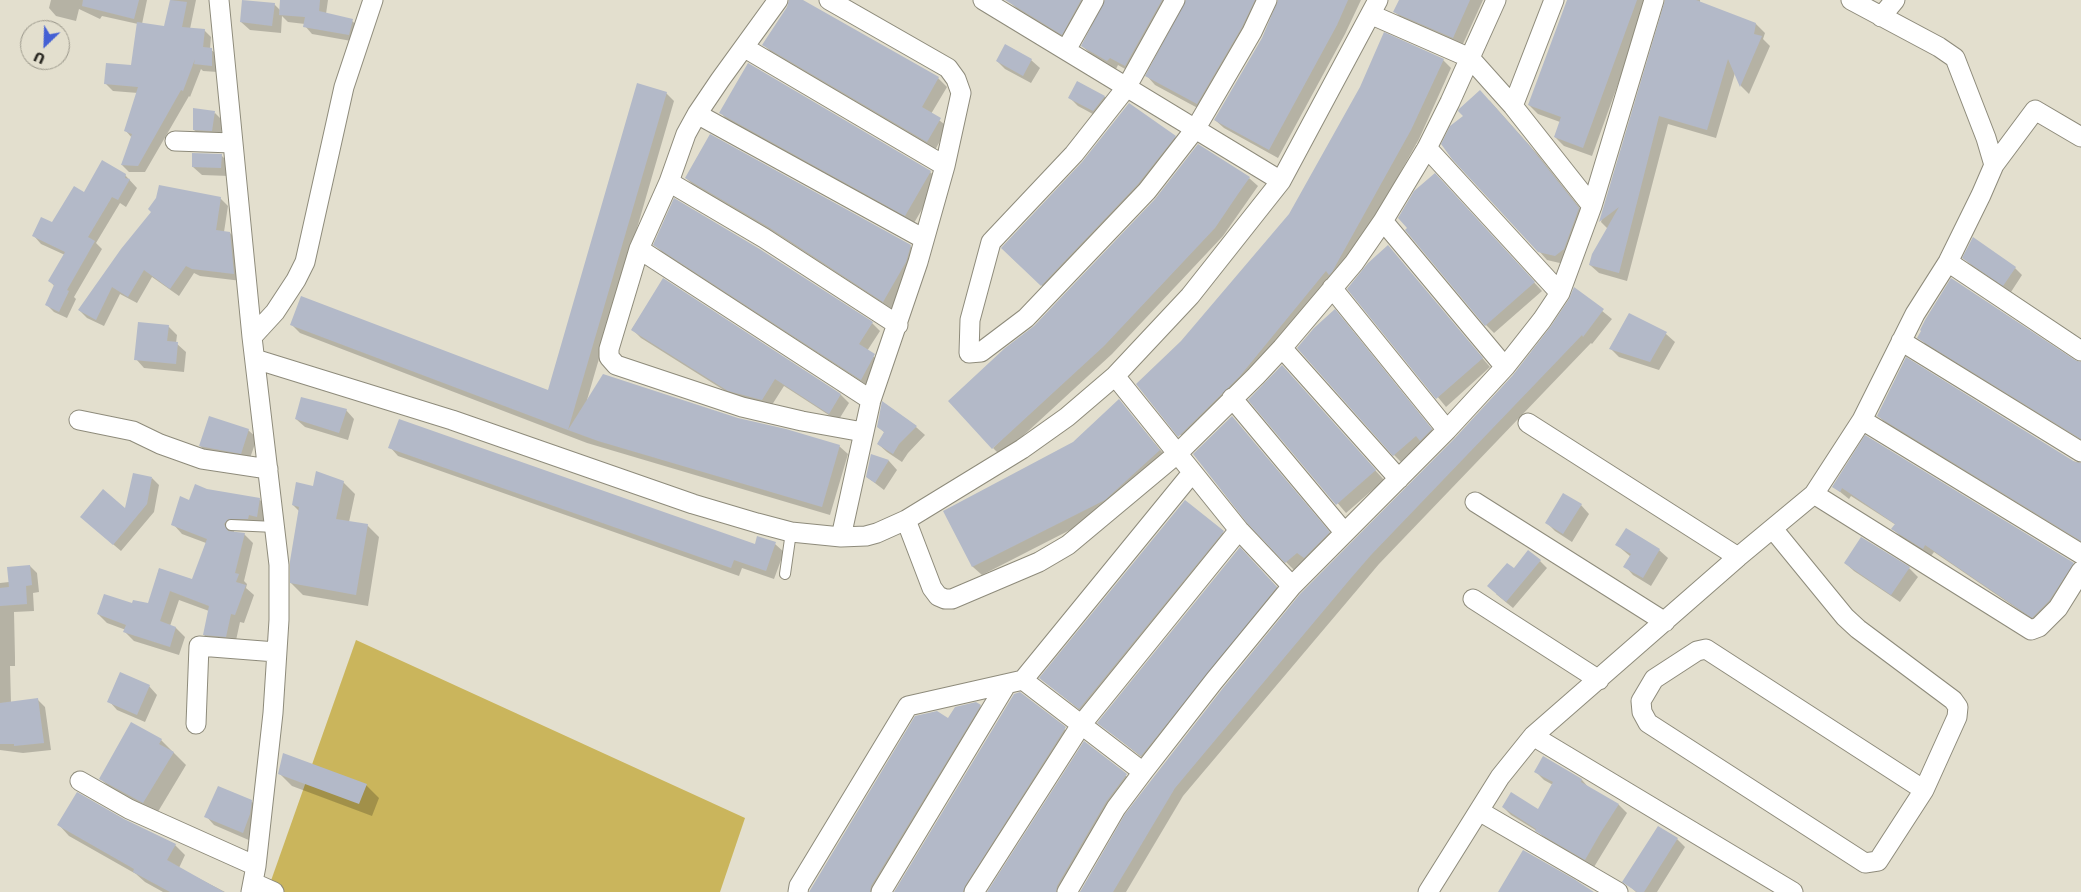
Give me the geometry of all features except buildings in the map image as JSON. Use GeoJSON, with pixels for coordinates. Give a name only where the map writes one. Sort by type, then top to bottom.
{"type":"FeatureCollection","features":[{"type":"Feature","properties":{"kind":"street"},"geometry":{"type":"LineString","coordinates":[[219,0],[252,337],[280,565],[273,713],[254,880]]}},
{"type":"Feature","properties":{"kind":"street"},"geometry":{"type":"LineString","coordinates":[[252,337],[275,312],[296,280],[305,262],[344,88],[373,0]]}},
{"type":"Feature","properties":{"kind":"street"},"geometry":{"type":"LineString","coordinates":[[778,0],[697,114],[686,134],[669,182],[639,249],[609,349],[609,357],[616,365],[742,407],[862,432]]}},
{"type":"Feature","properties":{"kind":"street"},"geometry":{"type":"LineString","coordinates":[[829,0],[948,68],[956,79],[961,93],[945,166],[924,239],[898,326],[871,400],[862,432],[841,537]]}},
{"type":"Feature","properties":{"kind":"street"},"geometry":{"type":"LineString","coordinates":[[983,0],[1003,5],[1066,50],[1126,88],[1196,128],[1281,181]]}},
{"type":"Feature","properties":{"kind":"street"},"geometry":{"type":"LineString","coordinates":[[1066,50],[1094,0]]}},
{"type":"Feature","properties":{"kind":"street"},"geometry":{"type":"LineString","coordinates":[[1175,0],[1126,88],[1074,154],[991,242],[970,320],[969,353],[981,352],[1026,318],[1147,191],[1196,128],[1242,49],[1267,0]]}},
{"type":"Feature","properties":{"kind":"street"},"geometry":{"type":"LineString","coordinates":[[906,520],[932,588],[938,596],[952,599],[1039,562],[1068,545],[1177,454],[1282,348],[1354,263],[1383,221],[1427,148],[1496,0]]}},
{"type":"Feature","properties":{"kind":"street"},"geometry":{"type":"LineString","coordinates":[[1513,106],[1554,0]]}},
{"type":"Feature","properties":{"kind":"street"},"geometry":{"type":"LineString","coordinates":[[1067,892],[1116,808],[1214,681],[1292,586],[1447,430],[1505,366],[1542,320],[1560,293],[1592,206],[1654,0]]}},
{"type":"Feature","properties":{"kind":"street"},"geometry":{"type":"LineString","coordinates":[[1851,0],[1954,58],[1986,138],[1994,165]]}},
{"type":"Feature","properties":{"kind":"street"},"geometry":{"type":"LineString","coordinates":[[1882,17],[1895,0]]}},
{"type":"Feature","properties":{"kind":"street"},"geometry":{"type":"LineString","coordinates":[[255,359],[452,420],[693,504],[791,532],[841,537],[866,536],[906,520],[1022,448],[1067,417],[1115,376],[1190,296],[1281,181],[1375,7],[1470,58],[1513,106],[1592,206]]}},
{"type":"Feature","properties":{"kind":"street"},"geometry":{"type":"LineString","coordinates":[[745,48],[945,166]]}},
{"type":"Feature","properties":{"kind":"street"},"geometry":{"type":"LineString","coordinates":[[1431,891],[1500,777],[1533,736],[1738,557],[1814,494],[1862,420],[1914,314],[1948,262],[1994,165],[2035,110],[2081,137]]}},
{"type":"Feature","properties":{"kind":"street"},"geometry":{"type":"LineString","coordinates":[[697,114],[924,239]]}},
{"type":"Feature","properties":{"kind":"street"},"geometry":{"type":"LineString","coordinates":[[175,141],[233,143]]}},
{"type":"Feature","properties":{"kind":"street"},"geometry":{"type":"LineString","coordinates":[[1427,148],[1560,293]]}},
{"type":"Feature","properties":{"kind":"street"},"geometry":{"type":"LineString","coordinates":[[669,182],[764,238],[898,326]]}},
{"type":"Feature","properties":{"kind":"street"},"geometry":{"type":"LineString","coordinates":[[1383,221],[1505,366]]}},
{"type":"Feature","properties":{"kind":"street"},"geometry":{"type":"LineString","coordinates":[[639,249],[871,400]]}},
{"type":"Feature","properties":{"kind":"street"},"geometry":{"type":"LineString","coordinates":[[1948,262],[2081,351]]}},
{"type":"Feature","properties":{"kind":"street"},"geometry":{"type":"LineString","coordinates":[[1332,288],[1447,430]]}},
{"type":"Feature","properties":{"kind":"street"},"geometry":{"type":"LineString","coordinates":[[1901,341],[2081,452]]}},
{"type":"Feature","properties":{"kind":"street"},"geometry":{"type":"LineString","coordinates":[[1282,348],[1399,479]]}},
{"type":"Feature","properties":{"kind":"street"},"geometry":{"type":"LineString","coordinates":[[1115,376],[1239,530],[1292,586]]}},
{"type":"Feature","properties":{"kind":"street"},"geometry":{"type":"LineString","coordinates":[[1232,398],[1344,532]]}},
{"type":"Feature","properties":{"kind":"street"},"geometry":{"type":"LineString","coordinates":[[80,420],[133,431],[160,444],[202,459],[268,469]]}},
{"type":"Feature","properties":{"kind":"street"},"geometry":{"type":"LineString","coordinates":[[1862,420],[2081,554]]}},
{"type":"Feature","properties":{"kind":"street"},"geometry":{"type":"LineString","coordinates":[[1528,423],[1738,557]]}},
{"type":"Feature","properties":{"kind":"street"},"geometry":{"type":"LineString","coordinates":[[882,892],[1014,682],[1192,473]]}},
{"type":"Feature","properties":{"kind":"street"},"geometry":{"type":"LineString","coordinates":[[1814,494],[2031,630],[2040,627],[2058,608],[2081,571]]}},
{"type":"Feature","properties":{"kind":"street"},"geometry":{"type":"LineString","coordinates":[[1475,502],[1665,622]]}},
{"type":"Feature","properties":{"kind":"street"},"geometry":{"type":"LineString","coordinates":[[1772,528],[1858,629],[1953,700],[1958,707],[1957,717],[1924,790],[1878,861],[1865,863],[1648,723],[1642,712],[1641,701],[1654,679],[1697,651],[1706,649],[1924,790]]}},
{"type":"Feature","properties":{"kind":"street"},"geometry":{"type":"LineString","coordinates":[[974,892],[1081,725],[1239,530]]}},
{"type":"Feature","properties":{"kind":"street"},"geometry":{"type":"LineString","coordinates":[[1473,599],[1599,680]]}},
{"type":"Feature","properties":{"kind":"street"},"geometry":{"type":"LineString","coordinates":[[196,724],[199,646],[276,652]]}},
{"type":"Feature","properties":{"kind":"street"},"geometry":{"type":"LineString","coordinates":[[798,892],[799,886],[908,706],[911,704],[1014,682],[1081,725],[1143,772]]}},
{"type":"Feature","properties":{"kind":"street"},"geometry":{"type":"LineString","coordinates":[[1533,736],[1793,892]]}},
{"type":"Feature","properties":{"kind":"street"},"geometry":{"type":"LineString","coordinates":[[80,781],[274,892]]}},
{"type":"Feature","properties":{"kind":"street"},"geometry":{"type":"LineString","coordinates":[[1479,811],[1618,892]]}},
{"type":"Feature","properties":{"kind":"lane"},"geometry":{"type":"LineString","coordinates":[[231,525],[276,527]]}},
{"type":"Feature","properties":{"kind":"lane"},"geometry":{"type":"LineString","coordinates":[[785,574],[791,532]]}},
{"type":"Feature","properties":{"kind":"shaded area"},"geometry":{"type":"Polygon","coordinates":[[[356,640],[745,818],[720,892],[267,892],[356,640]]]}}]}
